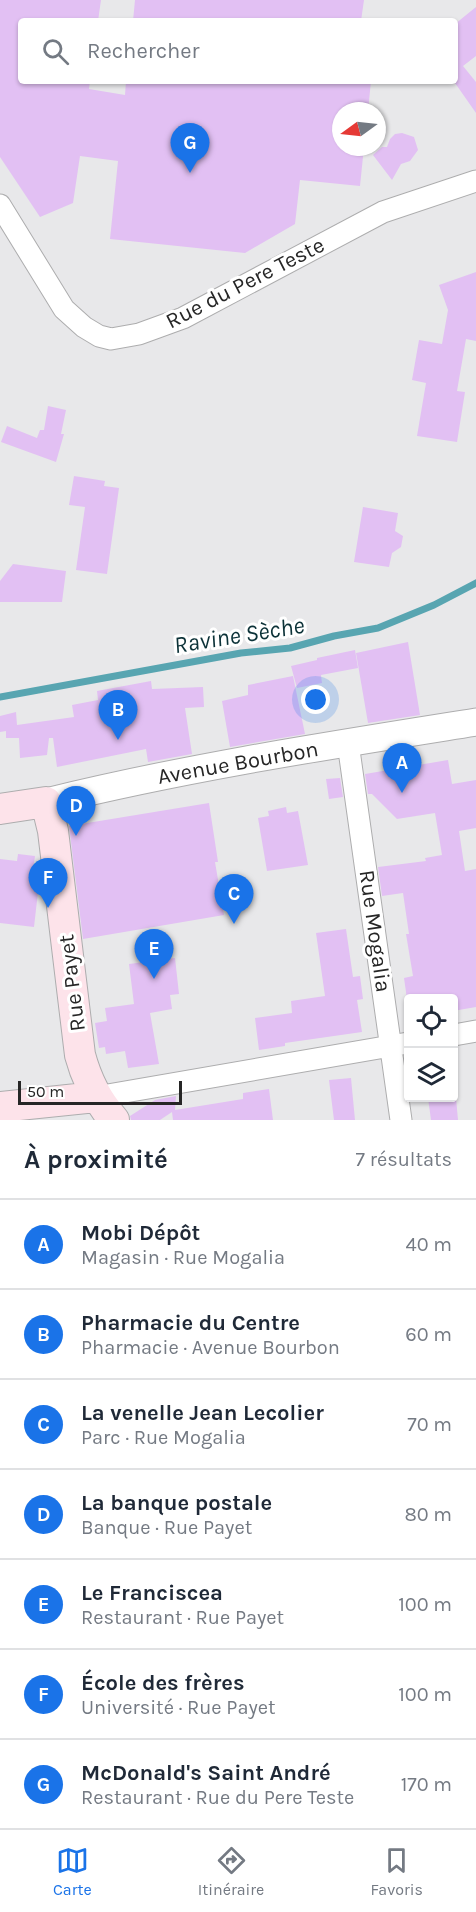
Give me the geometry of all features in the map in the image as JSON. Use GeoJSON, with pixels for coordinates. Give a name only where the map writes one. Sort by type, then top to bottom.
{"type":"FeatureCollection","features":[{"type":"Feature","properties":{"kind":"main road","name":"Avenue Bourbon"},"geometry":{"type":"LineString","coordinates":[[0,808],[46,802]]}},
{"type":"Feature","properties":{"kind":"main road","name":"Rue Payet"},"geometry":{"type":"LineString","coordinates":[[46,802],[55,842],[81,1055],[85,1074],[105,1109]]}},
{"type":"Feature","properties":{"kind":"main road"},"geometry":{"type":"LineString","coordinates":[[0,1107],[105,1109]]}},
{"type":"Feature","properties":{"kind":"street","name":"Rue du Pere Teste"},"geometry":{"type":"LineString","coordinates":[[0,205],[64,309],[84,327],[99,336],[111,339],[139,334],[183,318],[383,212],[476,181]]}},
{"type":"Feature","properties":{"kind":"street","name":"Avenue Bourbon"},"geometry":{"type":"LineString","coordinates":[[46,802],[98,789],[476,722]]}},
{"type":"Feature","properties":{"kind":"street","name":"Rue Mogalia"},"geometry":{"type":"LineString","coordinates":[[348,743],[399,1044],[401,1120]]}},
{"type":"Feature","properties":{"kind":"street"},"geometry":{"type":"LineString","coordinates":[[458,1034],[476,1031]]}},
{"type":"Feature","properties":{"kind":"street"},"geometry":{"type":"LineString","coordinates":[[105,1109],[399,1044]]}},
{"type":"Feature","properties":{"kind":"building"},"geometry":{"type":"Polygon","coordinates":[[[0,0],[101,0],[98,18],[18,18],[18,84],[90,84],[89,89],[125,95],[126,84],[371,84],[369,102],[332,102],[332,156],[363,156],[360,186],[300,180],[295,224],[245,253],[110,239],[118,161],[80,156],[73,203],[40,217],[0,157],[0,0]]]}},
{"type":"Feature","properties":{"kind":"building"},"geometry":{"type":"Polygon","coordinates":[[[135,0],[364,0],[361,18],[133,18],[135,0]]]}},
{"type":"Feature","properties":{"kind":"building"},"geometry":{"type":"Polygon","coordinates":[[[476,7],[476,56],[463,66],[476,82],[476,113],[456,84],[458,84],[458,22],[476,7]]]}},
{"type":"Feature","properties":{"kind":"building"},"geometry":{"type":"Polygon","coordinates":[[[402,133],[414,137],[418,150],[410,161],[401,164],[392,180],[374,156],[386,156],[386,147],[395,134],[402,133]]]}},
{"type":"Feature","properties":{"kind":"building"},"geometry":{"type":"Polygon","coordinates":[[[476,272],[476,341],[466,339],[457,391],[465,392],[457,442],[417,436],[426,383],[412,380],[419,340],[442,344],[448,310],[439,285],[476,272]]]}},
{"type":"Feature","properties":{"kind":"building"},"geometry":{"type":"Polygon","coordinates":[[[48,406],[66,410],[61,434],[64,434],[56,462],[1,442],[7,426],[37,438],[40,430],[44,430],[48,406]]]}},
{"type":"Feature","properties":{"kind":"building"},"geometry":{"type":"Polygon","coordinates":[[[74,476],[105,481],[104,486],[119,488],[107,574],[76,570],[85,507],[69,505],[74,476]]]}},
{"type":"Feature","properties":{"kind":"building"},"geometry":{"type":"Polygon","coordinates":[[[363,507],[398,513],[395,531],[403,536],[401,547],[392,553],[389,567],[354,562],[363,507]]]}},
{"type":"Feature","properties":{"kind":"building"},"geometry":{"type":"Polygon","coordinates":[[[13,564],[66,571],[62,602],[0,602],[0,581],[13,564]]]}},
{"type":"Feature","properties":{"kind":"building"},"geometry":{"type":"Polygon","coordinates":[[[408,642],[420,715],[368,723],[356,653],[408,642]]]}},
{"type":"Feature","properties":{"kind":"building"},"geometry":{"type":"Polygon","coordinates":[[[355,650],[358,668],[321,675],[322,683],[297,688],[291,666],[355,650]]]}},
{"type":"Feature","properties":{"kind":"building"},"geometry":{"type":"Polygon","coordinates":[[[293,676],[305,734],[230,747],[222,701],[248,695],[248,685],[293,676]]]}},
{"type":"Feature","properties":{"kind":"building"},"geometry":{"type":"Polygon","coordinates":[[[151,681],[152,689],[203,687],[204,707],[185,708],[192,754],[148,762],[146,749],[57,767],[53,738],[49,738],[47,755],[20,758],[19,738],[6,738],[6,731],[0,732],[0,716],[16,712],[17,725],[74,717],[72,705],[98,700],[97,691],[151,681]]]}},
{"type":"Feature","properties":{"kind":"building"},"geometry":{"type":"Polygon","coordinates":[[[448,760],[452,784],[476,780],[476,828],[459,831],[465,871],[476,869],[476,1007],[458,1010],[458,994],[406,994],[404,978],[413,976],[406,934],[409,934],[403,893],[382,896],[378,867],[426,861],[425,858],[442,855],[435,813],[397,819],[372,794],[368,794],[365,774],[448,760]]]}},
{"type":"Feature","properties":{"kind":"building"},"geometry":{"type":"Polygon","coordinates":[[[340,778],[343,797],[329,799],[326,779],[340,778]]]}},
{"type":"Feature","properties":{"kind":"building"},"geometry":{"type":"Polygon","coordinates":[[[209,803],[218,862],[215,862],[224,915],[83,939],[69,826],[209,803]]]}},
{"type":"Feature","properties":{"kind":"building"},"geometry":{"type":"Polygon","coordinates":[[[286,807],[287,813],[298,811],[308,865],[267,871],[258,818],[269,816],[268,811],[286,807]]]}},
{"type":"Feature","properties":{"kind":"building"},"geometry":{"type":"Polygon","coordinates":[[[18,854],[35,856],[33,869],[40,870],[42,884],[41,893],[38,892],[34,927],[0,923],[0,859],[17,861],[18,854]]]}},
{"type":"Feature","properties":{"kind":"building"},"geometry":{"type":"Polygon","coordinates":[[[346,929],[353,977],[360,976],[363,999],[357,1000],[362,1032],[285,1043],[285,1046],[259,1050],[255,1018],[292,1013],[291,1001],[325,996],[316,933],[346,929]]]}},
{"type":"Feature","properties":{"kind":"building"},"geometry":{"type":"Polygon","coordinates":[[[175,958],[179,994],[170,995],[172,1009],[150,1013],[159,1064],[128,1068],[125,1051],[106,1054],[105,1047],[99,1048],[95,1023],[107,1021],[105,1008],[134,1004],[129,964],[175,958]]]}},
{"type":"Feature","properties":{"kind":"building"},"geometry":{"type":"Polygon","coordinates":[[[351,1078],[355,1120],[334,1120],[329,1080],[351,1078]]]}},
{"type":"Feature","properties":{"kind":"building"},"geometry":{"type":"Polygon","coordinates":[[[269,1089],[273,1120],[173,1120],[172,1112],[160,1120],[131,1120],[130,1116],[155,1100],[176,1096],[175,1110],[243,1099],[243,1093],[269,1089]]]}},
{"type":"Feature","properties":{"kind":"building"},"geometry":{"type":"Polygon","coordinates":[[[429,1102],[456,1102],[458,1120],[431,1120],[429,1102]]]}},
{"type":"Feature","properties":{"kind":"waterway","name":"Ravine Sèche"},"geometry":{"type":"LineString","coordinates":[[0,697],[241,653],[290,648],[334,636],[378,628],[434,605],[476,583]]}},
{"type":"Feature","properties":{"kind":"place","name":"McDonald's Saint André"},"geometry":{"type":"Point","coordinates":[190,173]}},
{"type":"Feature","properties":{"kind":"place","name":"Pharmacie du Centre"},"geometry":{"type":"Point","coordinates":[118,740]}},
{"type":"Feature","properties":{"kind":"place","name":"Mobi Dépôt"},"geometry":{"type":"Point","coordinates":[402,793]}},
{"type":"Feature","properties":{"kind":"place","name":"La banque postale"},"geometry":{"type":"Point","coordinates":[76,836]}},
{"type":"Feature","properties":{"kind":"place","name":"École des frères"},"geometry":{"type":"Point","coordinates":[48,908]}},
{"type":"Feature","properties":{"kind":"place","name":"La venelle Jean Lecolier"},"geometry":{"type":"Point","coordinates":[234,924]}},
{"type":"Feature","properties":{"kind":"place","name":"Le Franciscea"},"geometry":{"type":"Point","coordinates":[154,979]}}]}
